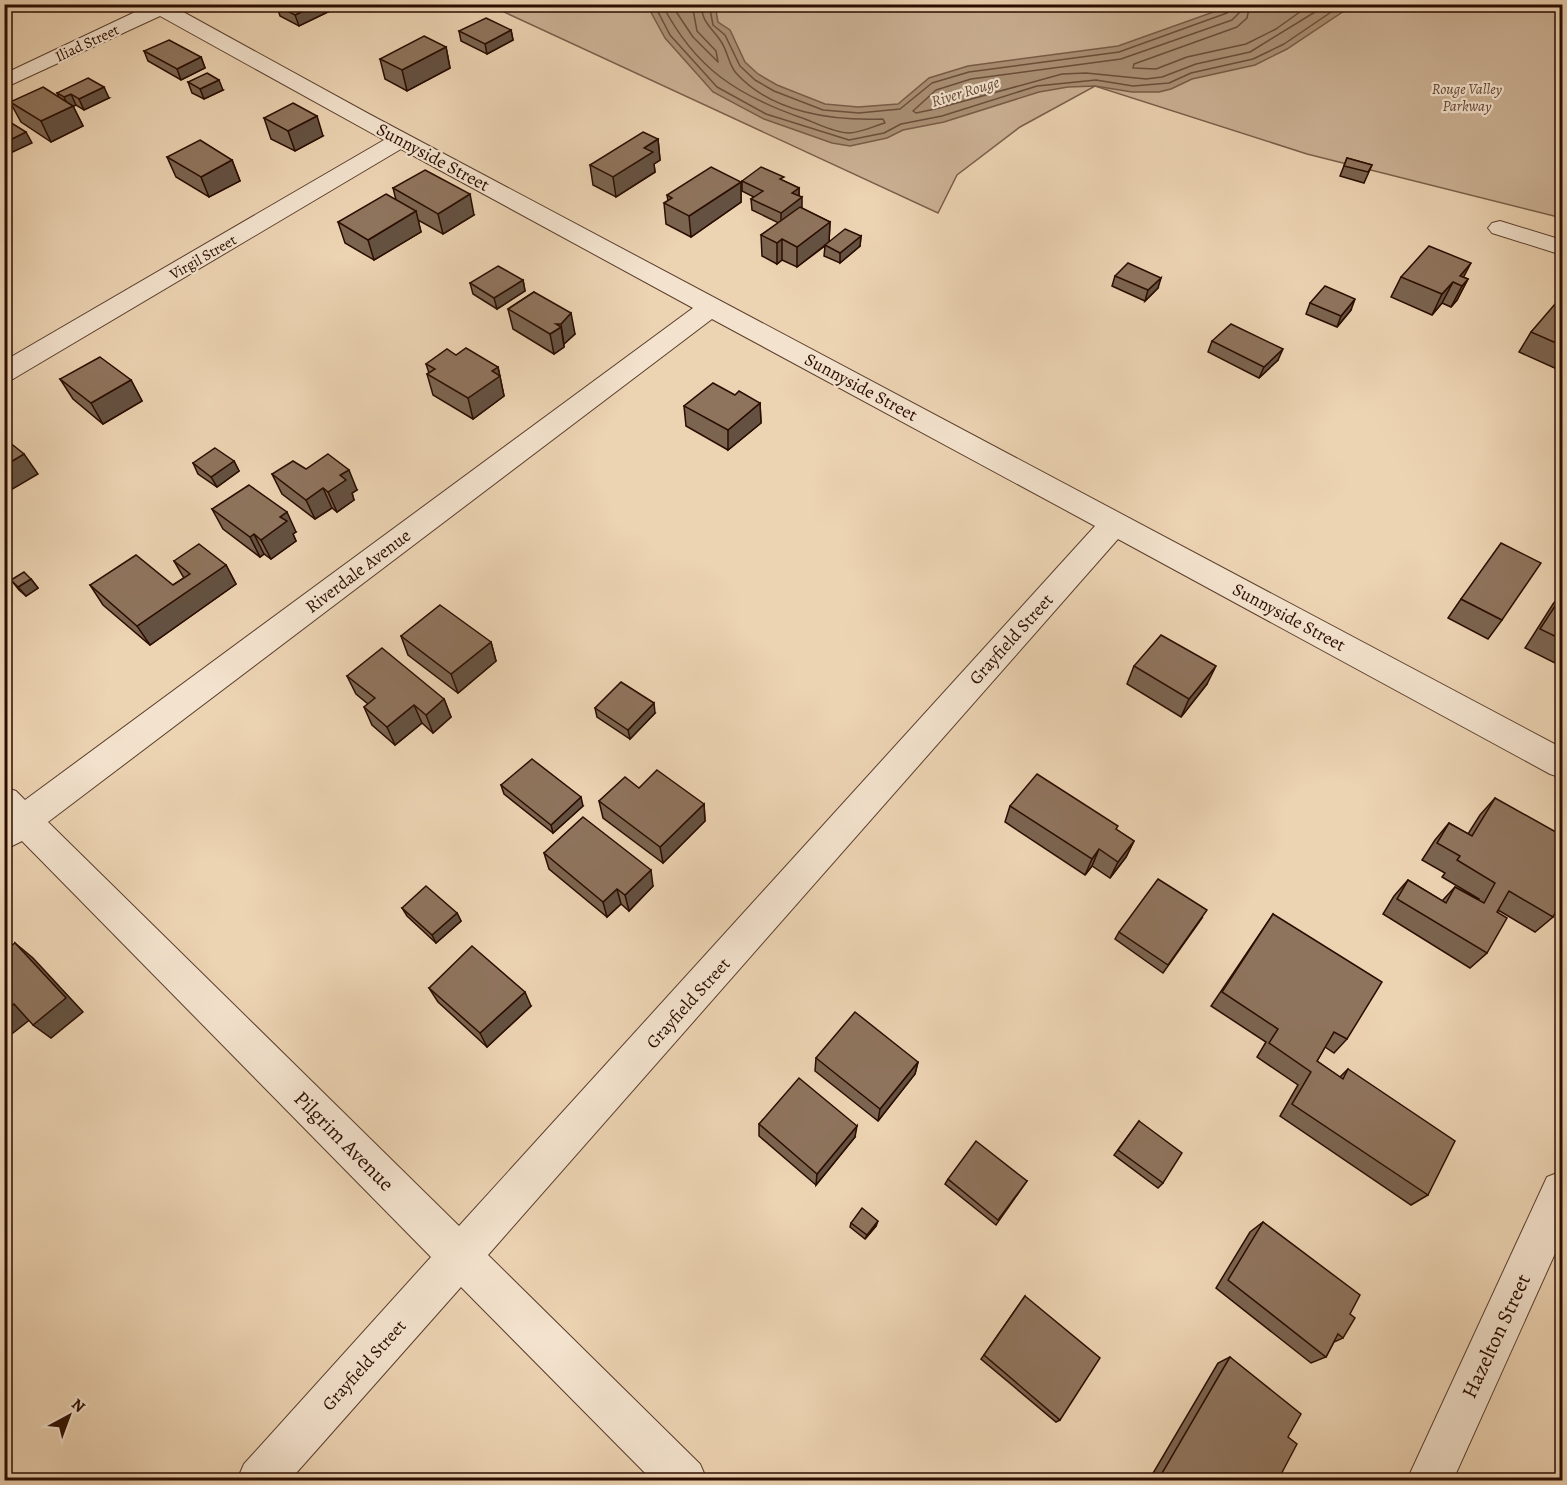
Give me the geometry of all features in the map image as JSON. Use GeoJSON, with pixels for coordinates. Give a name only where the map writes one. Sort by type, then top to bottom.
{"type":"FeatureCollection","features":[{"type":"Feature","properties":{"kind":"street","name":"Iliad Street"},"geometry":{"type":"LineString","coordinates":[[4,82],[165,6]]}},
{"type":"Feature","properties":{"kind":"street","name":"Sunnyside Street"},"geometry":{"type":"LineString","coordinates":[[165,6],[401,140],[1563,764]]}},
{"type":"Feature","properties":{"kind":"street","name":"Virgil Street"},"geometry":{"type":"LineString","coordinates":[[4,373],[401,140]]}},
{"type":"Feature","properties":{"kind":"street"},"geometry":{"type":"LineString","coordinates":[[1500,228],[1563,248]]}},
{"type":"Feature","properties":{"kind":"street","name":"Riverdale Avenue"},"geometry":{"type":"LineString","coordinates":[[11,819],[711,307]]}},
{"type":"Feature","properties":{"kind":"street","name":"Grayfield Street"},"geometry":{"type":"LineString","coordinates":[[260,1480],[1114,524]]}},
{"type":"Feature","properties":{"kind":"street","name":"Pilgrim Avenue"},"geometry":{"type":"LineString","coordinates":[[11,819],[461,1257],[684,1480]]}},
{"type":"Feature","properties":{"kind":"street","name":"Hazelton Street"},"geometry":{"type":"LineString","coordinates":[[1430,1480],[1563,1192]]}},
{"type":"Feature","properties":{"kind":"green space","name":"Rouge Valley Parkway"},"geometry":{"type":"Polygon","coordinates":[[[489,5],[1562,5],[1562,218],[1307,154],[1095,86],[1020,127],[957,175],[938,213],[489,5]]]}},
{"type":"Feature","properties":{"kind":"water","name":"River Rouge"},"geometry":{"type":"Polygon","coordinates":[[[647,5],[715,5],[718,22],[730,30],[745,62],[758,74],[777,85],[825,104],[858,107],[898,104],[929,78],[968,66],[1118,46],[1233,5],[1353,5],[1287,49],[1255,65],[1192,79],[1171,89],[1159,92],[1132,92],[1095,86],[1068,87],[1039,92],[944,122],[903,130],[887,138],[850,146],[832,143],[764,119],[713,92],[665,38],[647,5]]]}},
{"type":"Feature","properties":{"kind":"building"},"geometry":{"type":"Polygon","coordinates":[[[279,4],[318,4],[295,15],[277,6],[279,4]]]}},
{"type":"Feature","properties":{"kind":"building"},"geometry":{"type":"Polygon","coordinates":[[[486,18],[511,30],[485,44],[459,31],[486,18]]]}},
{"type":"Feature","properties":{"kind":"building"},"geometry":{"type":"Polygon","coordinates":[[[424,36],[446,47],[402,70],[380,59],[424,36]]]}},
{"type":"Feature","properties":{"kind":"building"},"geometry":{"type":"Polygon","coordinates":[[[169,40],[201,57],[177,69],[144,51],[169,40]]]}},
{"type":"Feature","properties":{"kind":"building"},"geometry":{"type":"Polygon","coordinates":[[[207,73],[219,80],[200,89],[188,82],[207,73]]]}},
{"type":"Feature","properties":{"kind":"building"},"geometry":{"type":"Polygon","coordinates":[[[88,78],[104,87],[79,99],[71,94],[64,97],[57,93],[88,78]]]}},
{"type":"Feature","properties":{"kind":"building"},"geometry":{"type":"Polygon","coordinates":[[[43,87],[73,106],[41,121],[10,102],[43,87]]]}},
{"type":"Feature","properties":{"kind":"building"},"geometry":{"type":"Polygon","coordinates":[[[293,103],[317,116],[288,131],[264,118],[293,103]]]}},
{"type":"Feature","properties":{"kind":"building"},"geometry":{"type":"Polygon","coordinates":[[[5,119],[26,132],[4,143],[5,119]]]}},
{"type":"Feature","properties":{"kind":"building"},"geometry":{"type":"Polygon","coordinates":[[[643,132],[658,139],[644,148],[653,152],[613,177],[590,165],[643,132]]]}},
{"type":"Feature","properties":{"kind":"building"},"geometry":{"type":"Polygon","coordinates":[[[200,140],[232,160],[201,177],[167,157],[200,140]]]}},
{"type":"Feature","properties":{"kind":"building"},"geometry":{"type":"Polygon","coordinates":[[[1347,158],[1372,165],[1368,172],[1344,166],[1347,158]]]}},
{"type":"Feature","properties":{"kind":"building"},"geometry":{"type":"Polygon","coordinates":[[[711,167],[741,182],[689,216],[664,203],[672,198],[667,195],[711,167]]]}},
{"type":"Feature","properties":{"kind":"building"},"geometry":{"type":"Polygon","coordinates":[[[761,167],[784,177],[780,179],[799,188],[792,193],[802,197],[781,213],[751,199],[763,191],[742,181],[761,167]]]}},
{"type":"Feature","properties":{"kind":"building"},"geometry":{"type":"Polygon","coordinates":[[[425,170],[470,194],[438,214],[393,188],[425,170]]]}},
{"type":"Feature","properties":{"kind":"building"},"geometry":{"type":"Polygon","coordinates":[[[386,194],[416,211],[368,240],[338,222],[386,194]]]}},
{"type":"Feature","properties":{"kind":"building"},"geometry":{"type":"Polygon","coordinates":[[[800,207],[830,222],[797,247],[782,239],[777,243],[761,235],[800,207]]]}},
{"type":"Feature","properties":{"kind":"building"},"geometry":{"type":"Polygon","coordinates":[[[845,229],[861,236],[840,253],[825,245],[845,229]]]}},
{"type":"Feature","properties":{"kind":"building"},"geometry":{"type":"Polygon","coordinates":[[[1429,246],[1471,263],[1460,276],[1468,279],[1462,286],[1453,282],[1442,294],[1401,277],[1429,246]]]}},
{"type":"Feature","properties":{"kind":"building"},"geometry":{"type":"Polygon","coordinates":[[[1128,263],[1161,278],[1148,290],[1115,276],[1128,263]]]}},
{"type":"Feature","properties":{"kind":"building"},"geometry":{"type":"Polygon","coordinates":[[[498,266],[523,280],[494,298],[470,283],[498,266]]]}},
{"type":"Feature","properties":{"kind":"building"},"geometry":{"type":"Polygon","coordinates":[[[1325,286],[1355,299],[1341,316],[1310,303],[1325,286]]]}},
{"type":"Feature","properties":{"kind":"building"},"geometry":{"type":"Polygon","coordinates":[[[534,292],[571,313],[561,324],[556,324],[561,327],[550,334],[508,309],[534,292]]]}},
{"type":"Feature","properties":{"kind":"building"},"geometry":{"type":"Polygon","coordinates":[[[1556,303],[1563,306],[1563,346],[1531,332],[1556,303]]]}},
{"type":"Feature","properties":{"kind":"building"},"geometry":{"type":"Polygon","coordinates":[[[1231,324],[1283,349],[1264,367],[1212,341],[1231,324]]]}},
{"type":"Feature","properties":{"kind":"building"},"geometry":{"type":"Polygon","coordinates":[[[466,348],[498,367],[492,371],[500,376],[468,398],[427,374],[435,369],[426,364],[447,349],[456,355],[466,348]]]}},
{"type":"Feature","properties":{"kind":"building"},"geometry":{"type":"Polygon","coordinates":[[[100,357],[131,380],[91,403],[60,379],[100,357]]]}},
{"type":"Feature","properties":{"kind":"building"},"geometry":{"type":"Polygon","coordinates":[[[713,383],[735,395],[739,391],[760,403],[728,430],[684,406],[713,383]]]}},
{"type":"Feature","properties":{"kind":"building"},"geometry":{"type":"Polygon","coordinates":[[[4,438],[24,454],[4,466],[4,438]]]}},
{"type":"Feature","properties":{"kind":"building"},"geometry":{"type":"Polygon","coordinates":[[[215,448],[234,461],[211,477],[193,463],[215,448]]]}},
{"type":"Feature","properties":{"kind":"building"},"geometry":{"type":"Polygon","coordinates":[[[328,454],[349,470],[340,475],[346,480],[328,492],[323,488],[306,500],[272,474],[293,461],[306,469],[328,454]]]}},
{"type":"Feature","properties":{"kind":"building"},"geometry":{"type":"Polygon","coordinates":[[[249,485],[287,512],[280,517],[287,521],[261,540],[254,534],[250,537],[212,509],[249,485]]]}},
{"type":"Feature","properties":{"kind":"building"},"geometry":{"type":"Polygon","coordinates":[[[1501,543],[1541,563],[1502,620],[1461,599],[1501,543]]]}},
{"type":"Feature","properties":{"kind":"building"},"geometry":{"type":"Polygon","coordinates":[[[199,544],[226,565],[137,626],[90,585],[136,555],[173,585],[190,574],[174,561],[199,544]]]}},
{"type":"Feature","properties":{"kind":"building"},"geometry":{"type":"Polygon","coordinates":[[[24,572],[31,579],[18,587],[11,580],[24,572]]]}},
{"type":"Feature","properties":{"kind":"building"},"geometry":{"type":"Polygon","coordinates":[[[1563,594],[1563,640],[1540,629],[1563,594]]]}},
{"type":"Feature","properties":{"kind":"building"},"geometry":{"type":"Polygon","coordinates":[[[440,605],[491,642],[451,674],[401,636],[440,605]]]}},
{"type":"Feature","properties":{"kind":"building"},"geometry":{"type":"Polygon","coordinates":[[[1161,635],[1216,666],[1189,699],[1134,666],[1161,635]]]}},
{"type":"Feature","properties":{"kind":"building"},"geometry":{"type":"Polygon","coordinates":[[[382,648],[444,699],[426,715],[414,705],[387,727],[364,707],[375,698],[347,676],[382,648]]]}},
{"type":"Feature","properties":{"kind":"building"},"geometry":{"type":"Polygon","coordinates":[[[621,682],[654,703],[628,730],[595,708],[621,682]]]}},
{"type":"Feature","properties":{"kind":"building"},"geometry":{"type":"Polygon","coordinates":[[[532,759],[581,797],[551,825],[501,785],[532,759]]]}},
{"type":"Feature","properties":{"kind":"building"},"geometry":{"type":"Polygon","coordinates":[[[657,770],[704,804],[660,847],[599,801],[625,777],[639,788],[657,770]]]}},
{"type":"Feature","properties":{"kind":"building"},"geometry":{"type":"Polygon","coordinates":[[[1037,774],[1118,826],[1116,829],[1134,841],[1118,862],[1099,849],[1092,859],[1010,806],[1037,774]]]}},
{"type":"Feature","properties":{"kind":"building"},"geometry":{"type":"Polygon","coordinates":[[[1495,798],[1563,836],[1563,898],[1553,917],[1509,891],[1497,912],[1507,918],[1487,953],[1397,899],[1408,880],[1446,903],[1455,887],[1484,903],[1495,883],[1457,860],[1460,856],[1437,843],[1449,823],[1472,836],[1495,798]]]}},
{"type":"Feature","properties":{"kind":"building"},"geometry":{"type":"Polygon","coordinates":[[[583,817],[651,870],[625,895],[617,889],[603,902],[544,853],[583,817]]]}},
{"type":"Feature","properties":{"kind":"building"},"geometry":{"type":"Polygon","coordinates":[[[1158,879],[1207,910],[1168,965],[1119,932],[1158,879]]]}},
{"type":"Feature","properties":{"kind":"building"},"geometry":{"type":"Polygon","coordinates":[[[426,886],[457,913],[432,935],[402,908],[426,886]]]}},
{"type":"Feature","properties":{"kind":"building"},"geometry":{"type":"Polygon","coordinates":[[[1273,914],[1382,982],[1347,1039],[1334,1032],[1317,1061],[1343,1079],[1348,1069],[1455,1141],[1428,1195],[1292,1104],[1311,1072],[1269,1043],[1278,1029],[1222,992],[1273,914]]]}},
{"type":"Feature","properties":{"kind":"building"},"geometry":{"type":"Polygon","coordinates":[[[15,943],[66,998],[33,1025],[14,1004],[4,1011],[4,951],[15,943]]]}},
{"type":"Feature","properties":{"kind":"building"},"geometry":{"type":"Polygon","coordinates":[[[472,946],[525,992],[480,1033],[429,988],[472,946]]]}},
{"type":"Feature","properties":{"kind":"building"},"geometry":{"type":"Polygon","coordinates":[[[855,1012],[918,1062],[880,1109],[816,1058],[855,1012]]]}},
{"type":"Feature","properties":{"kind":"building"},"geometry":{"type":"Polygon","coordinates":[[[799,1078],[857,1126],[817,1174],[759,1124],[799,1078]]]}},
{"type":"Feature","properties":{"kind":"building"},"geometry":{"type":"Polygon","coordinates":[[[1139,1121],[1182,1153],[1163,1183],[1118,1150],[1139,1121]]]}},
{"type":"Feature","properties":{"kind":"building"},"geometry":{"type":"Polygon","coordinates":[[[976,1141],[1027,1181],[998,1220],[948,1179],[976,1141]]]}},
{"type":"Feature","properties":{"kind":"building"},"geometry":{"type":"Polygon","coordinates":[[[862,1208],[878,1221],[867,1235],[851,1223],[862,1208]]]}},
{"type":"Feature","properties":{"kind":"building"},"geometry":{"type":"Polygon","coordinates":[[[1263,1222],[1360,1295],[1350,1314],[1355,1318],[1343,1338],[1338,1334],[1326,1357],[1228,1280],[1263,1222]]]}},
{"type":"Feature","properties":{"kind":"building"},"geometry":{"type":"Polygon","coordinates":[[[1025,1296],[1100,1358],[1060,1420],[984,1355],[1025,1296]]]}},
{"type":"Feature","properties":{"kind":"building"},"geometry":{"type":"Polygon","coordinates":[[[1230,1357],[1301,1414],[1288,1437],[1297,1444],[1278,1480],[1158,1480],[1230,1357]]]}}]}
